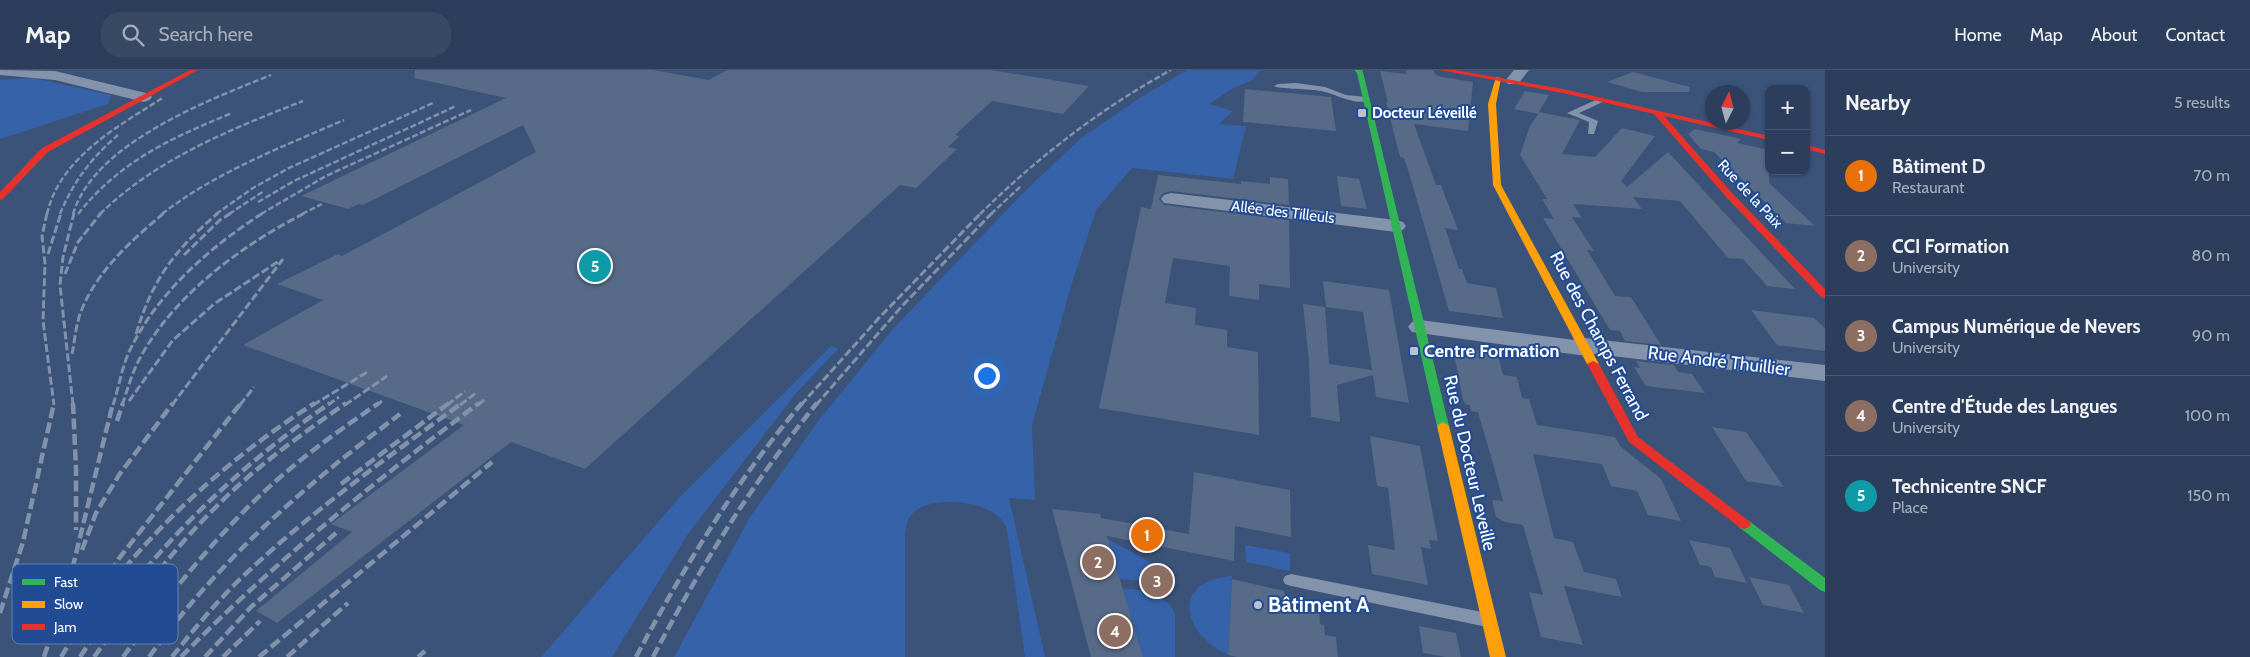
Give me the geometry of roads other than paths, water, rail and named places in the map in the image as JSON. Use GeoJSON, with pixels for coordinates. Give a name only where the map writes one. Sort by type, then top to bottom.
{"type":"FeatureCollection","features":[{"type":"Feature","properties":{"kind":"street"},"geometry":{"type":"LineString","coordinates":[[0,70],[69,75],[144,97]]}},
{"type":"Feature","properties":{"kind":"street"},"geometry":{"type":"LineString","coordinates":[[0,197],[45,150],[195,70]]}},
{"type":"Feature","properties":{"kind":"street"},"geometry":{"type":"LineString","coordinates":[[1443,70],[1498,78],[1518,76],[1603,100],[1765,137]]}},
{"type":"Feature","properties":{"kind":"street","name":"Rue du Docteur Leveille"},"geometry":{"type":"LineString","coordinates":[[1359,71],[1498,657]]}},
{"type":"Feature","properties":{"kind":"street","name":"Rue des Champs Ferrand"},"geometry":{"type":"LineString","coordinates":[[1498,78],[1492,104],[1497,185],[1633,439],[1825,586]]}},
{"type":"Feature","properties":{"kind":"street","name":"Rue de la Paix"},"geometry":{"type":"LineString","coordinates":[[1655,111],[1730,196],[1825,295]]}},
{"type":"Feature","properties":{"kind":"street"},"geometry":{"type":"LineString","coordinates":[[1810,148],[1825,152]]}},
{"type":"Feature","properties":{"kind":"street","name":"Allée des Tilleuls"},"geometry":{"type":"LineString","coordinates":[[1171,199],[1396,226]]}},
{"type":"Feature","properties":{"kind":"street","name":"Rue André Thuillier"},"geometry":{"type":"LineString","coordinates":[[1420,327],[1825,373]]}},
{"type":"Feature","properties":{"kind":"lane"},"geometry":{"type":"LineString","coordinates":[[1278,86],[1296,85],[1325,89],[1345,97],[1366,99]]}},
{"type":"Feature","properties":{"kind":"lane"},"geometry":{"type":"LineString","coordinates":[[1591,132],[1594,121],[1571,113],[1603,100]]}},
{"type":"Feature","properties":{"kind":"lane"},"geometry":{"type":"LineString","coordinates":[[1290,580],[1490,620]]}},
{"type":"Feature","properties":{"kind":"railway"},"geometry":{"type":"LineString","coordinates":[[980,214],[1024,173],[1071,135],[1119,101],[1171,70]]}},
{"type":"Feature","properties":{"kind":"railway"},"geometry":{"type":"LineString","coordinates":[[73,214],[85,189],[104,166],[129,145],[187,111],[271,75]]}},
{"type":"Feature","properties":{"kind":"railway"},"geometry":{"type":"LineString","coordinates":[[47,214],[54,194],[64,176],[78,160],[111,132],[164,97]]}},
{"type":"Feature","properties":{"kind":"railway"},"geometry":{"type":"LineString","coordinates":[[101,213],[145,177],[170,161],[222,135],[303,101]]}},
{"type":"Feature","properties":{"kind":"railway"},"geometry":{"type":"LineString","coordinates":[[216,214],[253,188],[289,168],[435,102]]}},
{"type":"Feature","properties":{"kind":"railway"},"geometry":{"type":"LineString","coordinates":[[258,202],[294,181],[456,106]]}},
{"type":"Feature","properties":{"kind":"railway"},"geometry":{"type":"LineString","coordinates":[[261,214],[326,176],[471,110]]}},
{"type":"Feature","properties":{"kind":"railway"},"geometry":{"type":"LineString","coordinates":[[78,214],[94,195],[129,165],[168,142],[232,113]]}},
{"type":"Feature","properties":{"kind":"railway"},"geometry":{"type":"LineString","coordinates":[[162,214],[205,185],[250,161],[344,120]]}},
{"type":"Feature","properties":{"kind":"railway"},"geometry":{"type":"LineString","coordinates":[[60,214],[71,191],[84,171],[118,135]]}},
{"type":"Feature","properties":{"kind":"railway"},"geometry":{"type":"LineString","coordinates":[[991,214],[1020,187]]}},
{"type":"Feature","properties":{"kind":"railway"},"geometry":{"type":"LineString","coordinates":[[229,214],[264,191]]}},
{"type":"Feature","properties":{"kind":"railway"},"geometry":{"type":"LineString","coordinates":[[302,214],[322,204]]}},
{"type":"Feature","properties":{"kind":"railway"},"geometry":{"type":"LineString","coordinates":[[47,213],[42,236],[45,263],[43,321],[54,404]]}},
{"type":"Feature","properties":{"kind":"railway"},"geometry":{"type":"LineString","coordinates":[[48,254],[61,213]]}},
{"type":"Feature","properties":{"kind":"railway"},"geometry":{"type":"LineString","coordinates":[[73,405],[60,285],[63,257],[74,213]]}},
{"type":"Feature","properties":{"kind":"railway"},"geometry":{"type":"LineString","coordinates":[[65,274],[78,242],[101,213]]}},
{"type":"Feature","properties":{"kind":"railway"},"geometry":{"type":"LineString","coordinates":[[72,354],[80,314],[97,281],[128,245],[164,213]]}},
{"type":"Feature","properties":{"kind":"railway"},"geometry":{"type":"LineString","coordinates":[[136,334],[150,297],[167,267],[189,240],[218,213]]}},
{"type":"Feature","properties":{"kind":"railway"},"geometry":{"type":"LineString","coordinates":[[184,255],[220,220],[231,213]]}},
{"type":"Feature","properties":{"kind":"railway"},"geometry":{"type":"LineString","coordinates":[[113,405],[127,356],[155,309],[187,272],[243,226],[263,213]]}},
{"type":"Feature","properties":{"kind":"railway"},"geometry":{"type":"LineString","coordinates":[[122,405],[140,358],[154,335],[171,313],[234,256],[257,240],[305,213]]}},
{"type":"Feature","properties":{"kind":"railway"},"geometry":{"type":"LineString","coordinates":[[801,405],[878,319],[980,214]]}},
{"type":"Feature","properties":{"kind":"railway"},"geometry":{"type":"LineString","coordinates":[[816,405],[902,306],[991,214]]}},
{"type":"Feature","properties":{"kind":"railway"},"geometry":{"type":"LineString","coordinates":[[172,405],[283,259]]}},
{"type":"Feature","properties":{"kind":"railway"},"geometry":{"type":"LineString","coordinates":[[129,401],[173,340],[214,304],[279,261]]}},
{"type":"Feature","properties":{"kind":"railway"},"geometry":{"type":"LineString","coordinates":[[313,405],[369,371]]}},
{"type":"Feature","properties":{"kind":"railway"},"geometry":{"type":"LineString","coordinates":[[345,405],[387,376]]}},
{"type":"Feature","properties":{"kind":"railway"},"geometry":{"type":"LineString","coordinates":[[240,405],[254,387]]}},
{"type":"Feature","properties":{"kind":"railway"},"geometry":{"type":"LineString","coordinates":[[447,405],[465,391]]}},
{"type":"Feature","properties":{"kind":"railway"},"geometry":{"type":"LineString","coordinates":[[460,405],[476,393]]}},
{"type":"Feature","properties":{"kind":"railway"},"geometry":{"type":"LineString","coordinates":[[328,405],[339,397]]}},
{"type":"Feature","properties":{"kind":"railway"},"geometry":{"type":"LineString","coordinates":[[478,405],[485,399]]}},
{"type":"Feature","properties":{"kind":"railway"},"geometry":{"type":"LineString","coordinates":[[377,405],[382,401]]}},
{"type":"Feature","properties":{"kind":"railway"},"geometry":{"type":"LineString","coordinates":[[73,403],[76,530]]}},
{"type":"Feature","properties":{"kind":"railway"},"geometry":{"type":"LineString","coordinates":[[73,564],[113,403]]}},
{"type":"Feature","properties":{"kind":"railway"},"geometry":{"type":"LineString","coordinates":[[117,421],[123,403]]}},
{"type":"Feature","properties":{"kind":"railway"},"geometry":{"type":"LineString","coordinates":[[82,550],[96,513],[119,475],[173,403]]}},
{"type":"Feature","properties":{"kind":"railway"},"geometry":{"type":"LineString","coordinates":[[116,564],[241,403]]}},
{"type":"Feature","properties":{"kind":"railway"},"geometry":{"type":"LineString","coordinates":[[129,564],[173,515],[206,485],[241,455],[315,403]]}},
{"type":"Feature","properties":{"kind":"railway"},"geometry":{"type":"LineString","coordinates":[[150,564],[192,518],[224,487],[257,458],[330,403]]}},
{"type":"Feature","properties":{"kind":"railway"},"geometry":{"type":"LineString","coordinates":[[165,564],[199,524],[231,492],[295,439],[346,403]]}},
{"type":"Feature","properties":{"kind":"railway"},"geometry":{"type":"LineString","coordinates":[[178,586],[215,542],[256,499],[302,459],[379,403]]}},
{"type":"Feature","properties":{"kind":"railway"},"geometry":{"type":"LineString","coordinates":[[341,484],[449,403]]}},
{"type":"Feature","properties":{"kind":"railway"},"geometry":{"type":"LineString","coordinates":[[172,657],[221,598],[292,532],[404,445],[462,403]]}},
{"type":"Feature","properties":{"kind":"railway"},"geometry":{"type":"LineString","coordinates":[[181,657],[216,622],[325,524],[479,403]]}},
{"type":"Feature","properties":{"kind":"railway"},"geometry":{"type":"LineString","coordinates":[[636,657],[673,590],[712,526],[755,463],[802,403]]}},
{"type":"Feature","properties":{"kind":"railway"},"geometry":{"type":"LineString","coordinates":[[653,657],[689,590],[749,494],[817,403]]}},
{"type":"Feature","properties":{"kind":"railway"},"geometry":{"type":"LineString","coordinates":[[16,564],[23,542],[54,404]]}},
{"type":"Feature","properties":{"kind":"railway"},"geometry":{"type":"LineString","coordinates":[[178,619],[234,556],[265,526],[330,469],[400,414]]}},
{"type":"Feature","properties":{"kind":"railway"},"geometry":{"type":"LineString","coordinates":[[259,657],[492,462]]}},
{"type":"Feature","properties":{"kind":"railway"},"geometry":{"type":"LineString","coordinates":[[205,657],[251,607],[336,533]]}},
{"type":"Feature","properties":{"kind":"railway"},"geometry":{"type":"LineString","coordinates":[[0,613],[12,576]]}},
{"type":"Feature","properties":{"kind":"railway"},"geometry":{"type":"LineString","coordinates":[[287,657],[348,603]]}},
{"type":"Feature","properties":{"kind":"railway"},"geometry":{"type":"LineString","coordinates":[[223,657],[260,621]]}},
{"type":"Feature","properties":{"kind":"railway"},"geometry":{"type":"LineString","coordinates":[[44,657],[48,644]]}},
{"type":"Feature","properties":{"kind":"railway"},"geometry":{"type":"LineString","coordinates":[[61,657],[70,644]]}},
{"type":"Feature","properties":{"kind":"railway"},"geometry":{"type":"LineString","coordinates":[[80,657],[89,644]]}},
{"type":"Feature","properties":{"kind":"railway"},"geometry":{"type":"LineString","coordinates":[[94,657],[104,644]]}},
{"type":"Feature","properties":{"kind":"railway"},"geometry":{"type":"LineString","coordinates":[[123,657],[133,644]]}},
{"type":"Feature","properties":{"kind":"railway"},"geometry":{"type":"LineString","coordinates":[[149,657],[159,644]]}},
{"type":"Feature","properties":{"kind":"railway"},"geometry":{"type":"LineString","coordinates":[[418,657],[425,651]]}},
{"type":"Feature","properties":{"kind":"place","name":"Docteur Léveillé"},"geometry":{"type":"Point","coordinates":[1362,113]}},
{"type":"Feature","properties":{"kind":"place","name":"Technicentre SNCF"},"geometry":{"type":"Point","coordinates":[595,266]}},
{"type":"Feature","properties":{"kind":"place","name":"Centre Formation"},"geometry":{"type":"Point","coordinates":[1414,351]}},
{"type":"Feature","properties":{"kind":"place","name":"Bâtiment D"},"geometry":{"type":"Point","coordinates":[1147,535]}},
{"type":"Feature","properties":{"kind":"place","name":"CCI Formation"},"geometry":{"type":"Point","coordinates":[1098,562]}},
{"type":"Feature","properties":{"kind":"place","name":"Campus Numérique de Nevers"},"geometry":{"type":"Point","coordinates":[1157,581]}},
{"type":"Feature","properties":{"kind":"place","name":"Bâtiment A"},"geometry":{"type":"Point","coordinates":[1258,605]}},
{"type":"Feature","properties":{"kind":"place","name":"Centre d'Étude des Langues"},"geometry":{"type":"Point","coordinates":[1115,631]}}]}
